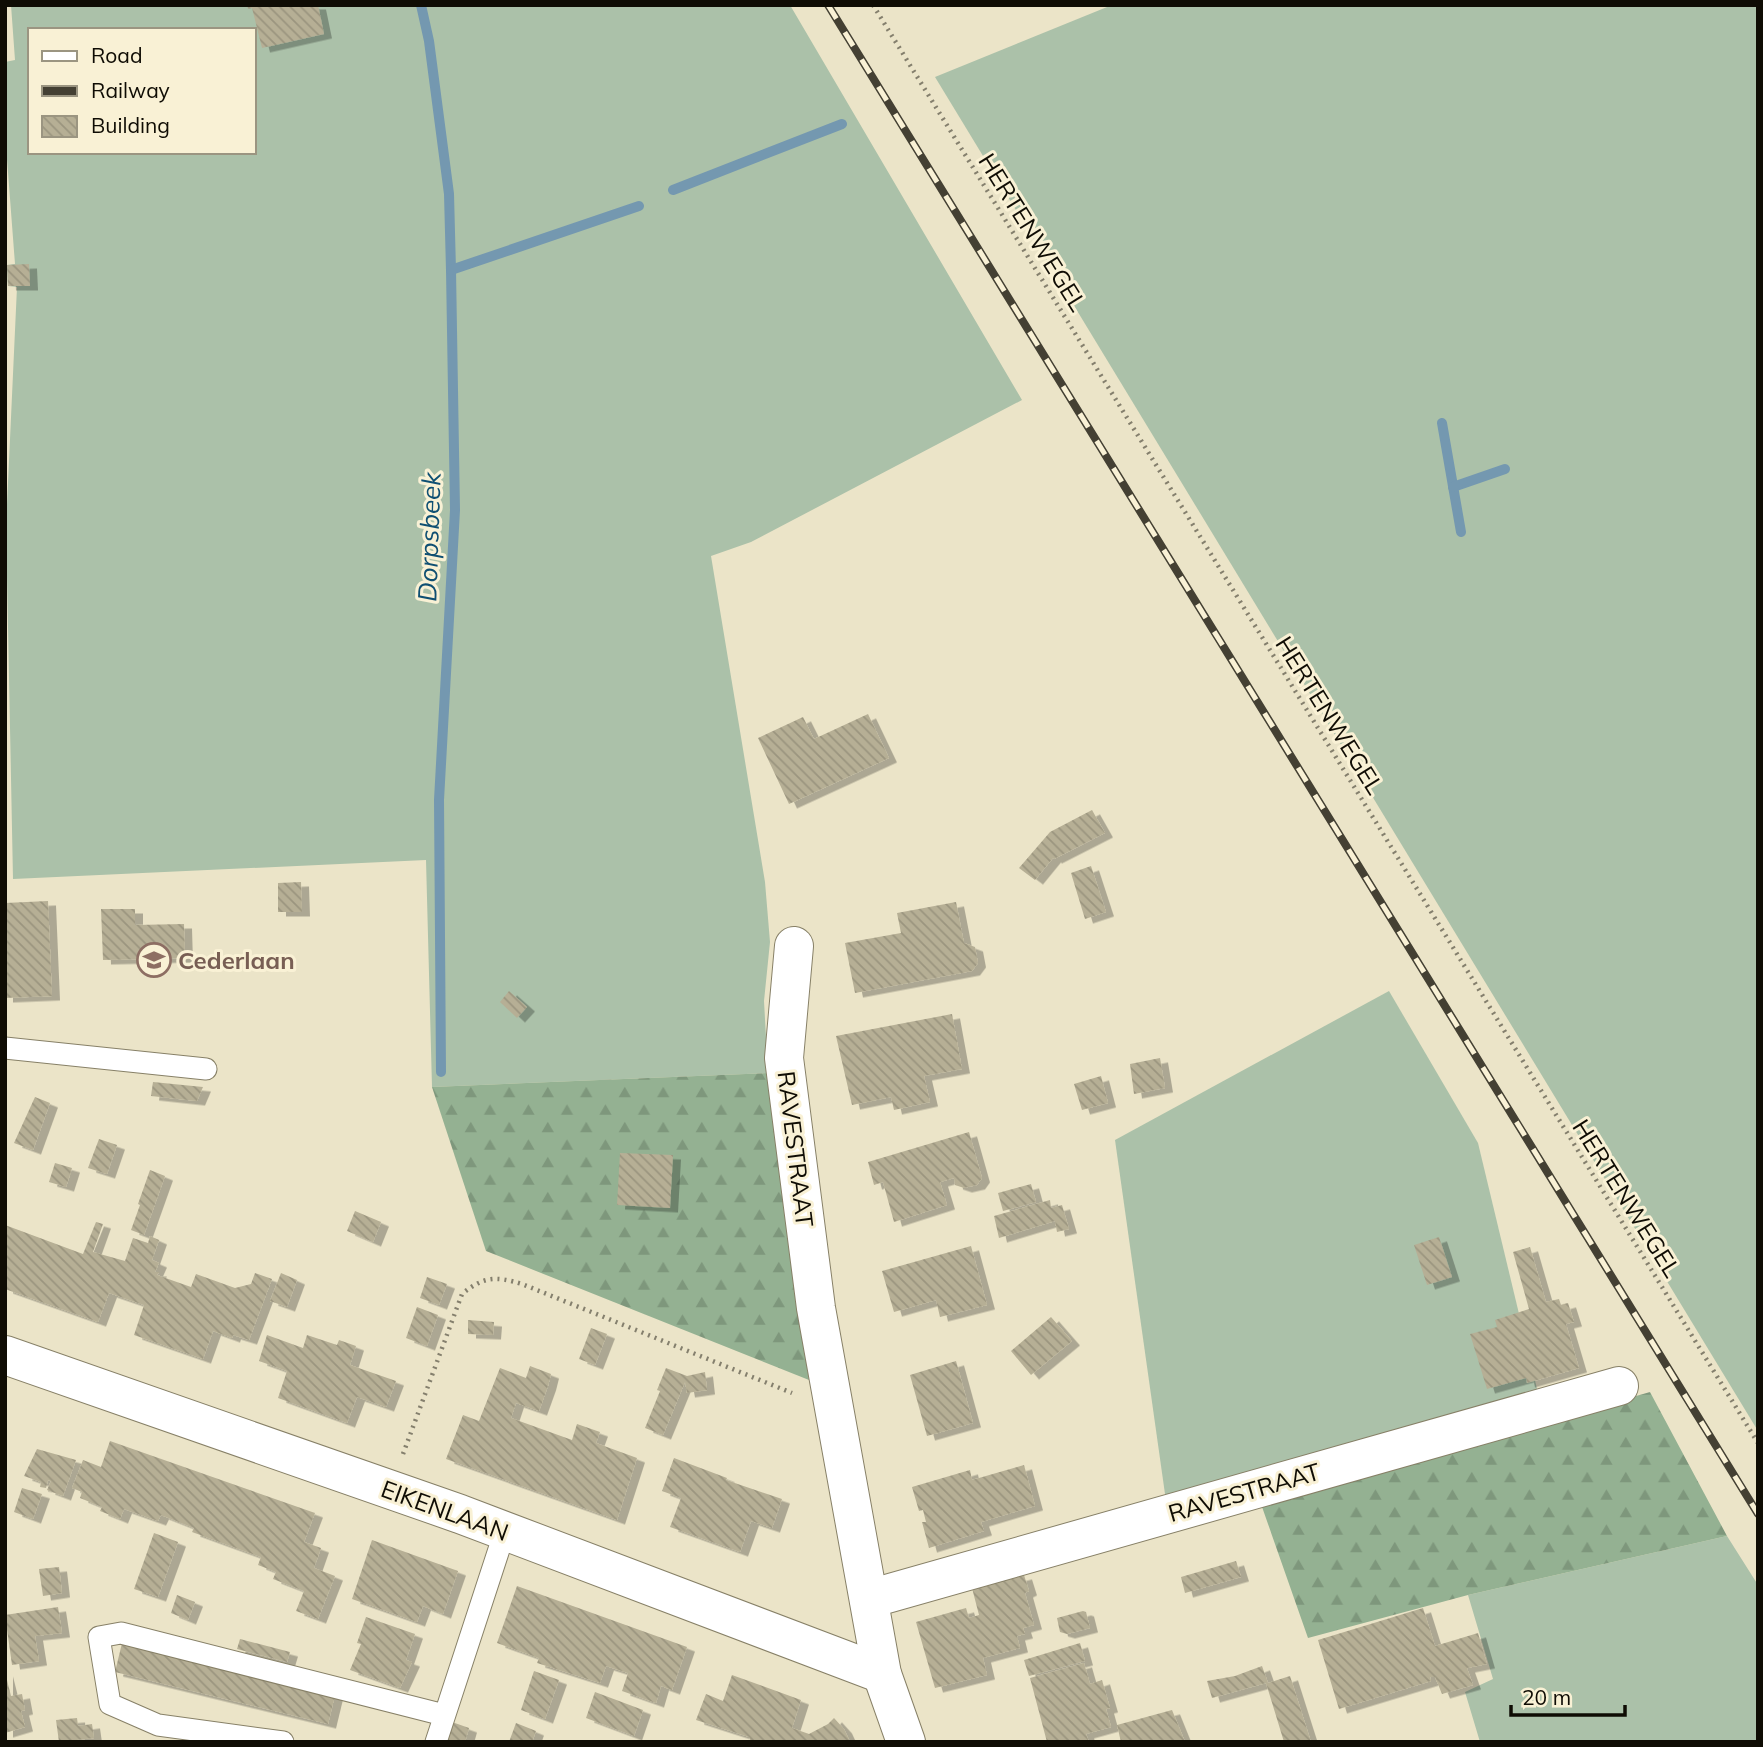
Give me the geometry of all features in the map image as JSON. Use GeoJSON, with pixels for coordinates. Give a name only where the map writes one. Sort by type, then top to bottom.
{"type":"FeatureCollection","features":[{"type":"Feature","properties":{"kind":"street","name":"RAVESTRAAT"},"geometry":{"type":"LineString","coordinates":[[794,946],[784,1058],[816,1308],[882,1674],[906,1742]]}},
{"type":"Feature","properties":{"kind":"street","name":"EIKENLAAN"},"geometry":{"type":"LineString","coordinates":[[5,1355],[390,1489],[882,1674]]}},
{"type":"Feature","properties":{"kind":"street","name":"RAVESTRAAT"},"geometry":{"type":"LineString","coordinates":[[869,1599],[1619,1386]]}},
{"type":"Feature","properties":{"kind":"lane"},"geometry":{"type":"LineString","coordinates":[[5,1048],[206,1069]]}},
{"type":"Feature","properties":{"kind":"lane"},"geometry":{"type":"LineString","coordinates":[[436,1742],[505,1531]]}},
{"type":"Feature","properties":{"kind":"lane"},"geometry":{"type":"LineString","coordinates":[[283,1742],[158,1725],[110,1704],[99,1637],[121,1633],[444,1715]]}},
{"type":"Feature","properties":{"kind":"path","name":"HERTENWEGEL"},"geometry":{"type":"LineString","coordinates":[[873,5],[1758,1443]]}},
{"type":"Feature","properties":{"kind":"path"},"geometry":{"type":"LineString","coordinates":[[390,1489],[463,1294],[478,1281],[501,1278],[522,1284],[834,1410]]}},
{"type":"Feature","properties":{"kind":"green space"},"geometry":{"type":"Polygon","coordinates":[[[11,5],[790,5],[1022,400],[751,542],[711,556],[765,882],[770,942],[764,1001],[768,1073],[432,1087],[426,860],[13,879],[6,526],[17,287],[8,286],[7,265],[15,264],[5,133],[5,62],[15,60],[11,5]]]}},
{"type":"Feature","properties":{"kind":"green space"},"geometry":{"type":"Polygon","coordinates":[[[1112,5],[1758,5],[1758,1431],[935,77],[1112,5]]]}},
{"type":"Feature","properties":{"kind":"green space"},"geometry":{"type":"Polygon","coordinates":[[[1389,991],[1478,1143],[1545,1422],[1166,1501],[1115,1140],[1389,991]]]}},
{"type":"Feature","properties":{"kind":"green space"},"geometry":{"type":"Polygon","coordinates":[[[768,1073],[809,1380],[486,1251],[432,1087],[768,1073]]]}},
{"type":"Feature","properties":{"kind":"green space"},"geometry":{"type":"Polygon","coordinates":[[[1650,1392],[1727,1536],[1468,1595],[1308,1638],[1261,1504],[1650,1392]]]}},
{"type":"Feature","properties":{"kind":"green space"},"geometry":{"type":"Polygon","coordinates":[[[1727,1536],[1758,1585],[1758,1742],[1480,1742],[1465,1692],[1493,1679],[1468,1595],[1727,1536]]]}},
{"type":"Feature","properties":{"kind":"building"},"geometry":{"type":"Polygon","coordinates":[[[247,5],[318,5],[324,34],[262,48],[252,8],[248,9],[247,5]]]}},
{"type":"Feature","properties":{"kind":"building"},"geometry":{"type":"Polygon","coordinates":[[[29,264],[30,286],[8,286],[7,265],[29,264]]]}},
{"type":"Feature","properties":{"kind":"building"},"geometry":{"type":"Polygon","coordinates":[[[868,714],[889,758],[789,804],[758,738],[803,717],[814,739],[868,714]]]}},
{"type":"Feature","properties":{"kind":"building"},"geometry":{"type":"Polygon","coordinates":[[[1092,810],[1105,833],[1053,858],[1035,880],[1019,868],[1050,832],[1092,810]]]}},
{"type":"Feature","properties":{"kind":"building"},"geometry":{"type":"Polygon","coordinates":[[[1091,866],[1106,912],[1085,919],[1071,873],[1091,866]]]}},
{"type":"Feature","properties":{"kind":"building"},"geometry":{"type":"Polygon","coordinates":[[[301,882],[302,912],[278,912],[278,883],[301,882]]]}},
{"type":"Feature","properties":{"kind":"building"},"geometry":{"type":"Polygon","coordinates":[[[48,901],[52,996],[5,998],[5,903],[48,901]]]}},
{"type":"Feature","properties":{"kind":"building"},"geometry":{"type":"Polygon","coordinates":[[[956,902],[964,943],[975,947],[978,963],[972,971],[855,993],[845,943],[901,933],[897,913],[956,902]]]}},
{"type":"Feature","properties":{"kind":"building"},"geometry":{"type":"Polygon","coordinates":[[[101,909],[135,909],[135,925],[184,924],[185,958],[103,960],[101,909]]]}},
{"type":"Feature","properties":{"kind":"building"},"geometry":{"type":"Polygon","coordinates":[[[509,991],[527,1007],[517,1018],[500,1002],[509,991]]]}},
{"type":"Feature","properties":{"kind":"building"},"geometry":{"type":"Polygon","coordinates":[[[952,1014],[962,1069],[924,1076],[930,1102],[894,1110],[891,1097],[852,1105],[836,1036],[952,1014]]]}},
{"type":"Feature","properties":{"kind":"building"},"geometry":{"type":"Polygon","coordinates":[[[1160,1058],[1165,1088],[1134,1094],[1130,1064],[1160,1058]]]}},
{"type":"Feature","properties":{"kind":"building"},"geometry":{"type":"Polygon","coordinates":[[[1101,1076],[1108,1103],[1082,1110],[1074,1084],[1101,1076]]]}},
{"type":"Feature","properties":{"kind":"building"},"geometry":{"type":"Polygon","coordinates":[[[153,1082],[203,1087],[197,1101],[151,1096],[153,1082]]]}},
{"type":"Feature","properties":{"kind":"building"},"geometry":{"type":"Polygon","coordinates":[[[35,1097],[50,1103],[33,1150],[14,1143],[35,1097]]]}},
{"type":"Feature","properties":{"kind":"building"},"geometry":{"type":"Polygon","coordinates":[[[969,1132],[982,1178],[977,1185],[964,1188],[955,1185],[954,1178],[940,1182],[947,1205],[894,1222],[883,1182],[874,1185],[868,1162],[969,1132]]]}},
{"type":"Feature","properties":{"kind":"building"},"geometry":{"type":"Polygon","coordinates":[[[99,1139],[117,1145],[107,1174],[88,1168],[99,1139]]]}},
{"type":"Feature","properties":{"kind":"building"},"geometry":{"type":"Polygon","coordinates":[[[620,1153],[673,1155],[670,1208],[617,1205],[620,1153]]]}},
{"type":"Feature","properties":{"kind":"building"},"geometry":{"type":"Polygon","coordinates":[[[55,1163],[72,1168],[66,1187],[49,1182],[55,1163]]]}},
{"type":"Feature","properties":{"kind":"building"},"geometry":{"type":"Polygon","coordinates":[[[150,1170],[165,1176],[144,1235],[131,1230],[150,1170]]]}},
{"type":"Feature","properties":{"kind":"building"},"geometry":{"type":"Polygon","coordinates":[[[1031,1184],[1036,1202],[1003,1211],[998,1193],[1031,1184]]]}},
{"type":"Feature","properties":{"kind":"building"},"geometry":{"type":"Polygon","coordinates":[[[1050,1200],[1051,1208],[1062,1205],[1069,1229],[1057,1232],[1055,1221],[999,1238],[994,1216],[1050,1200]]]}},
{"type":"Feature","properties":{"kind":"building"},"geometry":{"type":"Polygon","coordinates":[[[355,1211],[381,1222],[373,1242],[347,1231],[355,1211]]]}},
{"type":"Feature","properties":{"kind":"building"},"geometry":{"type":"Polygon","coordinates":[[[96,1222],[103,1224],[93,1252],[125,1261],[133,1238],[148,1243],[150,1236],[159,1240],[152,1260],[159,1263],[155,1272],[159,1272],[157,1275],[191,1287],[196,1274],[235,1288],[251,1284],[255,1273],[272,1279],[249,1340],[233,1335],[232,1338],[213,1331],[203,1359],[134,1335],[144,1305],[109,1293],[98,1322],[5,1289],[5,1225],[83,1254],[96,1222]]]}},
{"type":"Feature","properties":{"kind":"building"},"geometry":{"type":"Polygon","coordinates":[[[1439,1237],[1452,1277],[1427,1285],[1414,1245],[1439,1237]]]}},
{"type":"Feature","properties":{"kind":"building"},"geometry":{"type":"Polygon","coordinates":[[[971,1246],[987,1305],[940,1317],[936,1300],[894,1312],[882,1271],[971,1246]]]}},
{"type":"Feature","properties":{"kind":"building"},"geometry":{"type":"Polygon","coordinates":[[[1530,1247],[1546,1302],[1559,1299],[1561,1305],[1568,1303],[1574,1322],[1566,1324],[1579,1368],[1527,1383],[1526,1378],[1487,1389],[1470,1334],[1497,1327],[1495,1320],[1529,1309],[1513,1252],[1530,1247]]]}},
{"type":"Feature","properties":{"kind":"building"},"geometry":{"type":"Polygon","coordinates":[[[281,1273],[297,1280],[287,1307],[270,1301],[281,1273]]]}},
{"type":"Feature","properties":{"kind":"building"},"geometry":{"type":"Polygon","coordinates":[[[427,1277],[447,1284],[439,1305],[420,1298],[427,1277]]]}},
{"type":"Feature","properties":{"kind":"building"},"geometry":{"type":"Polygon","coordinates":[[[417,1307],[438,1315],[427,1346],[406,1338],[417,1307]]]}},
{"type":"Feature","properties":{"kind":"building"},"geometry":{"type":"Polygon","coordinates":[[[1051,1317],[1072,1341],[1031,1375],[1011,1351],[1051,1317]]]}},
{"type":"Feature","properties":{"kind":"building"},"geometry":{"type":"Polygon","coordinates":[[[468,1320],[494,1322],[493,1335],[468,1334],[468,1320]]]}},
{"type":"Feature","properties":{"kind":"building"},"geometry":{"type":"Polygon","coordinates":[[[591,1328],[607,1334],[595,1365],[579,1359],[591,1328]]]}},
{"type":"Feature","properties":{"kind":"building"},"geometry":{"type":"Polygon","coordinates":[[[267,1335],[303,1348],[307,1335],[337,1345],[339,1340],[356,1346],[350,1365],[396,1381],[386,1407],[357,1397],[347,1423],[278,1398],[287,1371],[259,1361],[267,1335]]]}},
{"type":"Feature","properties":{"kind":"building"},"geometry":{"type":"Polygon","coordinates":[[[956,1361],[973,1423],[927,1436],[910,1375],[956,1361]]]}},
{"type":"Feature","properties":{"kind":"building"},"geometry":{"type":"Polygon","coordinates":[[[530,1366],[551,1374],[539,1411],[516,1403],[511,1418],[572,1440],[577,1424],[600,1432],[596,1443],[637,1458],[617,1520],[446,1459],[463,1415],[479,1421],[500,1368],[526,1378],[530,1366]]]}},
{"type":"Feature","properties":{"kind":"building"},"geometry":{"type":"Polygon","coordinates":[[[666,1368],[687,1376],[705,1372],[707,1390],[687,1393],[685,1382],[663,1435],[645,1428],[666,1368]]]}},
{"type":"Feature","properties":{"kind":"building"},"geometry":{"type":"Polygon","coordinates":[[[110,1441],[315,1513],[304,1542],[321,1548],[314,1568],[335,1576],[318,1619],[296,1611],[304,1591],[273,1579],[276,1572],[258,1565],[261,1557],[192,1532],[194,1528],[161,1515],[158,1521],[124,1509],[120,1519],[100,1511],[102,1507],[80,1498],[82,1492],[72,1488],[83,1460],[101,1467],[110,1441]]]}},
{"type":"Feature","properties":{"kind":"building"},"geometry":{"type":"Polygon","coordinates":[[[37,1449],[76,1460],[63,1496],[47,1490],[51,1481],[48,1480],[46,1488],[40,1487],[41,1482],[24,1476],[37,1449]]]}},
{"type":"Feature","properties":{"kind":"building"},"geometry":{"type":"Polygon","coordinates":[[[674,1458],[727,1478],[726,1480],[782,1499],[772,1528],[751,1521],[740,1552],[670,1527],[681,1498],[662,1491],[674,1458]]]}},
{"type":"Feature","properties":{"kind":"building"},"geometry":{"type":"Polygon","coordinates":[[[1024,1465],[1035,1506],[981,1522],[984,1531],[929,1548],[922,1522],[926,1522],[923,1510],[919,1511],[912,1487],[970,1470],[972,1480],[1024,1465]]]}},
{"type":"Feature","properties":{"kind":"building"},"geometry":{"type":"Polygon","coordinates":[[[22,1488],[42,1494],[33,1519],[14,1512],[22,1488]]]}},
{"type":"Feature","properties":{"kind":"building"},"geometry":{"type":"Polygon","coordinates":[[[154,1533],[178,1542],[158,1597],[134,1589],[154,1533]]]}},
{"type":"Feature","properties":{"kind":"building"},"geometry":{"type":"Polygon","coordinates":[[[372,1540],[458,1571],[443,1614],[423,1606],[417,1622],[352,1599],[372,1540]]]}},
{"type":"Feature","properties":{"kind":"building"},"geometry":{"type":"Polygon","coordinates":[[[1236,1561],[1241,1577],[1185,1593],[1181,1577],[1236,1561]]]}},
{"type":"Feature","properties":{"kind":"building"},"geometry":{"type":"Polygon","coordinates":[[[59,1567],[62,1593],[43,1596],[39,1569],[59,1567]]]}},
{"type":"Feature","properties":{"kind":"building"},"geometry":{"type":"Polygon","coordinates":[[[1024,1575],[1029,1591],[1025,1593],[1034,1625],[1023,1628],[1025,1634],[1017,1636],[1020,1648],[983,1658],[987,1675],[935,1688],[916,1622],[966,1608],[969,1618],[979,1615],[972,1588],[1024,1575]]]}},
{"type":"Feature","properties":{"kind":"building"},"geometry":{"type":"Polygon","coordinates":[[[517,1586],[687,1647],[672,1690],[661,1686],[656,1703],[622,1691],[628,1673],[606,1666],[600,1683],[537,1663],[539,1658],[497,1643],[517,1586]]]}},
{"type":"Feature","properties":{"kind":"building"},"geometry":{"type":"Polygon","coordinates":[[[177,1595],[195,1602],[188,1620],[171,1613],[177,1595]]]}},
{"type":"Feature","properties":{"kind":"building"},"geometry":{"type":"Polygon","coordinates":[[[58,1607],[62,1633],[35,1636],[39,1661],[12,1665],[5,1615],[58,1607]]]}},
{"type":"Feature","properties":{"kind":"building"},"geometry":{"type":"Polygon","coordinates":[[[1423,1608],[1435,1646],[1478,1633],[1487,1664],[1467,1668],[1473,1685],[1442,1694],[1435,1677],[1430,1677],[1431,1681],[1339,1709],[1318,1640],[1423,1608]]]}},
{"type":"Feature","properties":{"kind":"building"},"geometry":{"type":"Polygon","coordinates":[[[1086,1612],[1090,1628],[1067,1634],[1060,1632],[1057,1618],[1086,1612]]]}},
{"type":"Feature","properties":{"kind":"building"},"geometry":{"type":"Polygon","coordinates":[[[366,1617],[415,1634],[406,1660],[412,1662],[400,1688],[350,1670],[361,1644],[357,1643],[366,1617]]]}},
{"type":"Feature","properties":{"kind":"building"},"geometry":{"type":"Polygon","coordinates":[[[123,1639],[336,1691],[328,1724],[115,1672],[123,1639]]]}},
{"type":"Feature","properties":{"kind":"building"},"geometry":{"type":"Polygon","coordinates":[[[240,1639],[290,1652],[287,1662],[237,1649],[240,1639]]]}},
{"type":"Feature","properties":{"kind":"building"},"geometry":{"type":"Polygon","coordinates":[[[1080,1643],[1085,1661],[1029,1676],[1024,1660],[1080,1643]]]}},
{"type":"Feature","properties":{"kind":"building"},"geometry":{"type":"Polygon","coordinates":[[[1084,1663],[1090,1684],[1102,1680],[1110,1708],[1106,1709],[1111,1727],[1086,1734],[1089,1742],[1047,1742],[1030,1678],[1084,1663]]]}},
{"type":"Feature","properties":{"kind":"building"},"geometry":{"type":"Polygon","coordinates":[[[1262,1666],[1268,1683],[1290,1676],[1311,1742],[1284,1742],[1266,1683],[1212,1698],[1207,1681],[1235,1676],[1262,1666]]]}},
{"type":"Feature","properties":{"kind":"building"},"geometry":{"type":"Polygon","coordinates":[[[534,1671],[559,1680],[545,1719],[521,1710],[534,1671]]]}},
{"type":"Feature","properties":{"kind":"building"},"geometry":{"type":"Polygon","coordinates":[[[5,1672],[11,1696],[22,1694],[25,1710],[21,1711],[25,1727],[5,1733],[5,1672]]]}},
{"type":"Feature","properties":{"kind":"building"},"geometry":{"type":"Polygon","coordinates":[[[732,1675],[801,1700],[792,1728],[809,1734],[834,1718],[844,1729],[850,1742],[751,1742],[749,1737],[696,1720],[706,1694],[723,1701],[732,1675]]]}},
{"type":"Feature","properties":{"kind":"building"},"geometry":{"type":"Polygon","coordinates":[[[595,1692],[643,1710],[634,1736],[586,1718],[595,1692]]]}},
{"type":"Feature","properties":{"kind":"building"},"geometry":{"type":"Polygon","coordinates":[[[1172,1710],[1185,1742],[1121,1742],[1117,1725],[1172,1710]]]}},
{"type":"Feature","properties":{"kind":"building"},"geometry":{"type":"Polygon","coordinates":[[[77,1718],[78,1726],[92,1724],[94,1738],[59,1742],[56,1720],[77,1718]]]}},
{"type":"Feature","properties":{"kind":"building"},"geometry":{"type":"Polygon","coordinates":[[[452,1722],[469,1728],[465,1742],[445,1740],[452,1722]]]}},
{"type":"Feature","properties":{"kind":"building"},"geometry":{"type":"Polygon","coordinates":[[[516,1723],[536,1731],[532,1742],[509,1742],[516,1723]]]}},
{"type":"Feature","properties":{"kind":"waterway","name":"Dorpsbeek"},"geometry":{"type":"LineString","coordinates":[[421,5],[429,41],[449,194],[451,270],[455,510],[439,800],[441,1072]]}},
{"type":"Feature","properties":{"kind":"waterway"},"geometry":{"type":"LineString","coordinates":[[673,190],[842,124]]}},
{"type":"Feature","properties":{"kind":"waterway"},"geometry":{"type":"LineString","coordinates":[[451,270],[639,206]]}},
{"type":"Feature","properties":{"kind":"waterway"},"geometry":{"type":"LineString","coordinates":[[1442,423],[1461,532]]}},
{"type":"Feature","properties":{"kind":"waterway"},"geometry":{"type":"LineString","coordinates":[[1453,487],[1505,469]]}},
{"type":"Feature","properties":{"kind":"railway"},"geometry":{"type":"LineString","coordinates":[[828,5],[1758,1514]]}},
{"type":"Feature","properties":{"kind":"place","name":"Cederlaan"},"geometry":{"type":"Point","coordinates":[154,960]}}]}
